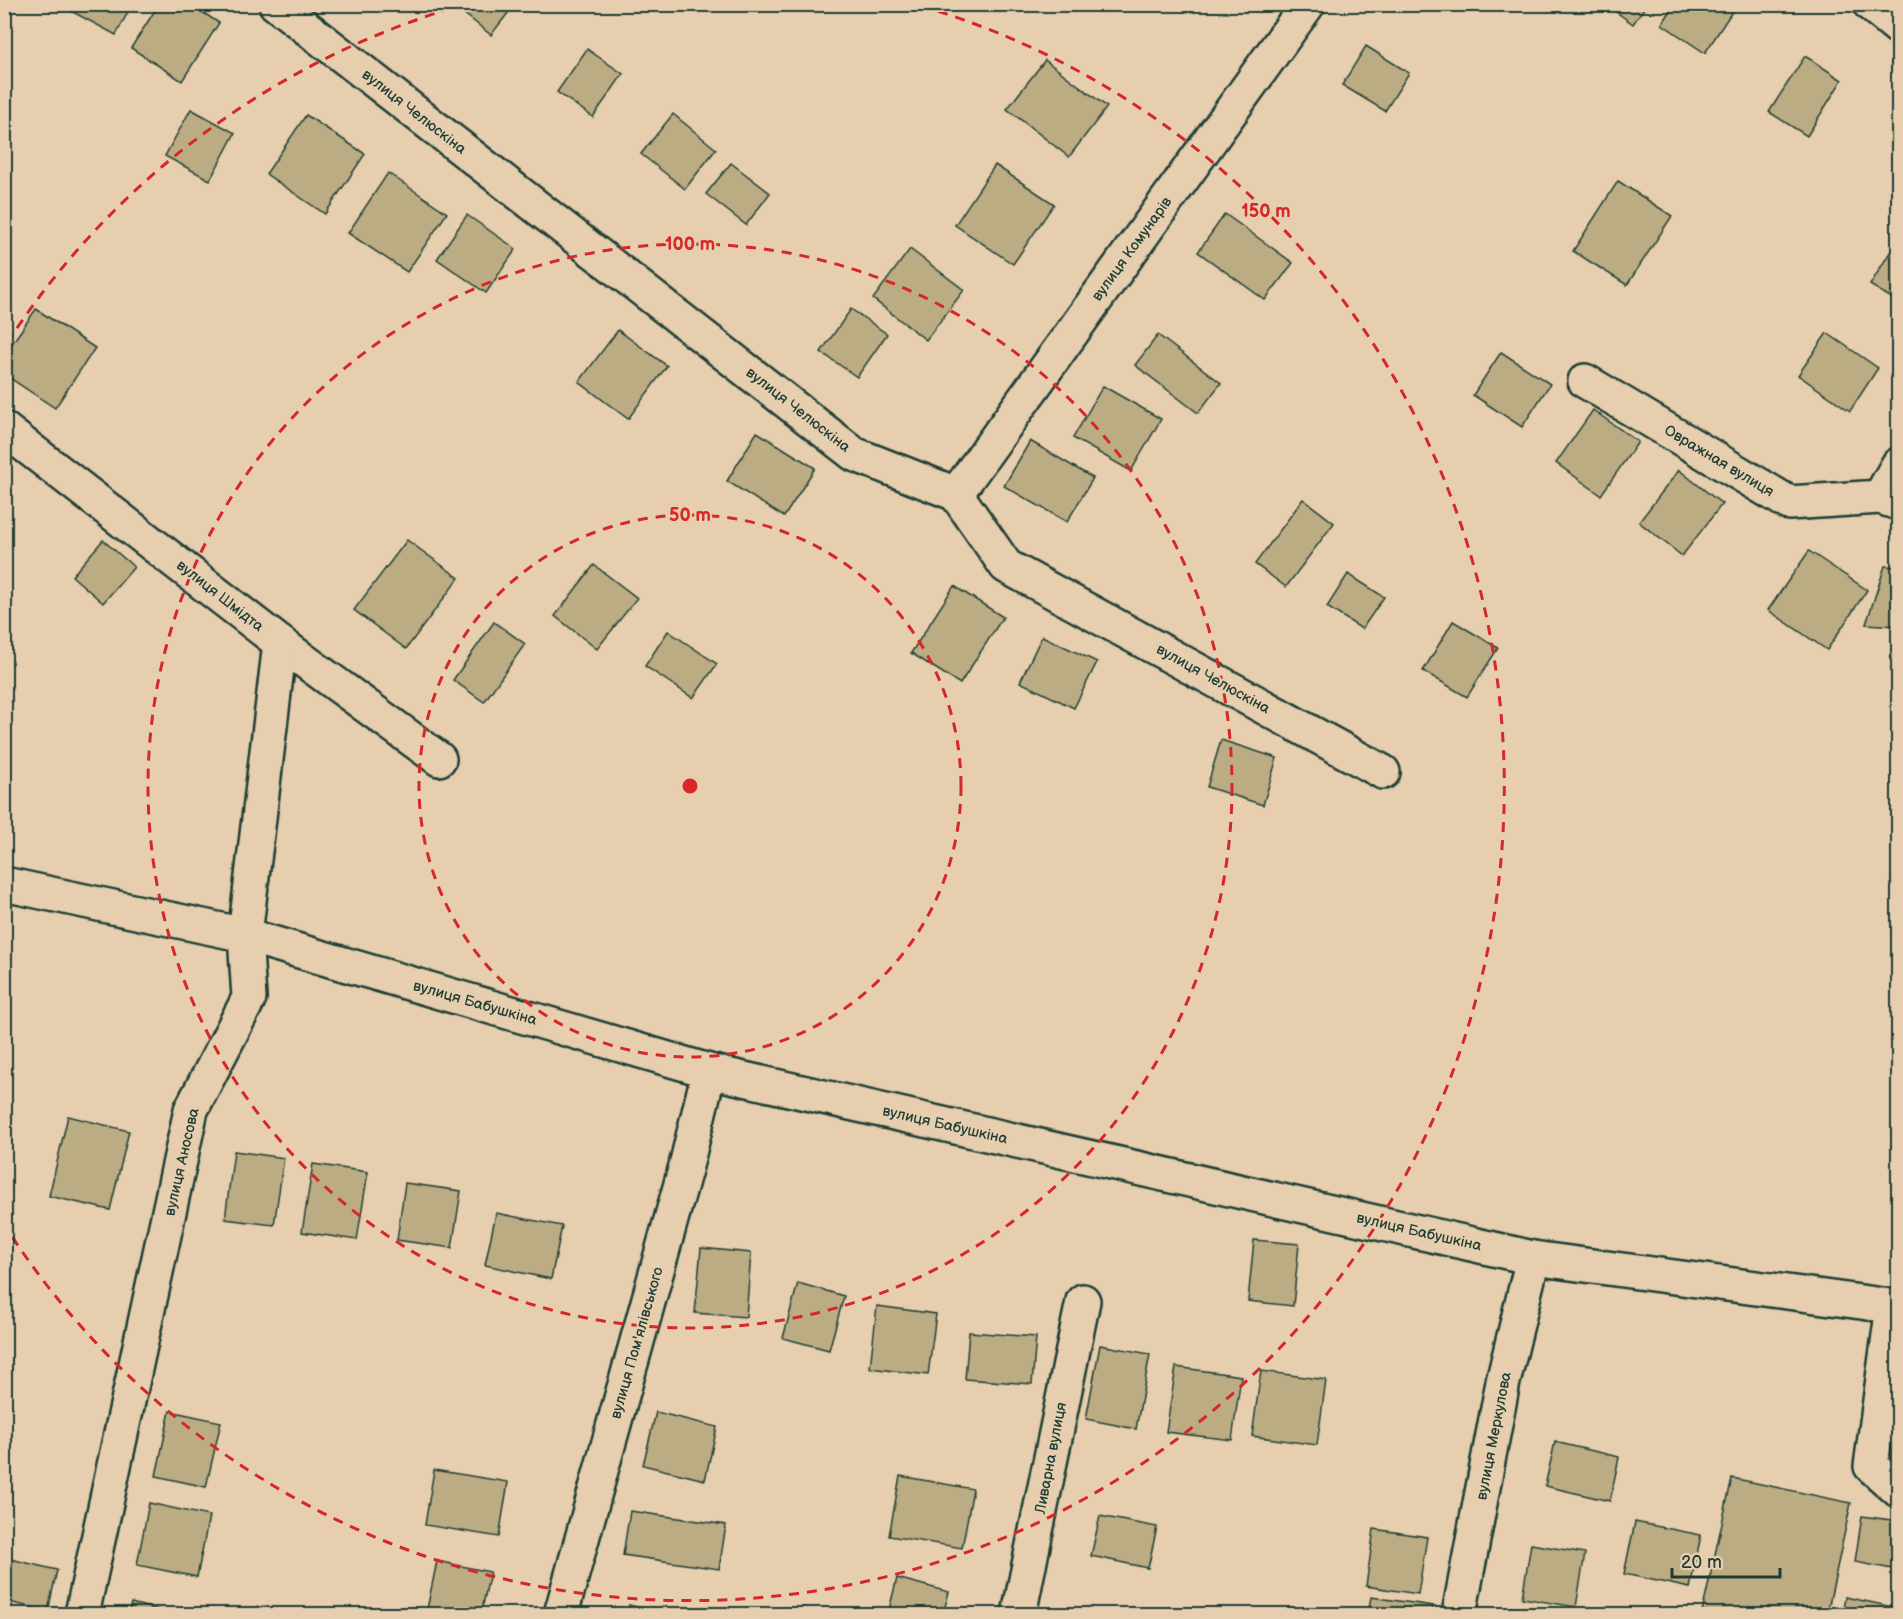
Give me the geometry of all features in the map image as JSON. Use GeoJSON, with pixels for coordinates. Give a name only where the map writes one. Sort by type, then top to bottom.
{"type":"FeatureCollection","features":[{"type":"Feature","properties":{"kind":"street","name":"вулиця Челюскіна"},"geometry":{"type":"LineString","coordinates":[[276,4],[854,454],[956,494],[1006,566],[1383,772]]}},
{"type":"Feature","properties":{"kind":"street","name":"вулиця Комунарів"},"geometry":{"type":"LineString","coordinates":[[956,494],[1308,4]]}},
{"type":"Feature","properties":{"kind":"street"},"geometry":{"type":"LineString","coordinates":[[1870,4],[1899,27]]}},
{"type":"Feature","properties":{"kind":"street","name":"Овражная вулиця"},"geometry":{"type":"LineString","coordinates":[[1585,381],[1789,503],[1889,500]]}},
{"type":"Feature","properties":{"kind":"street","name":"вулиця Шмідта"},"geometry":{"type":"LineString","coordinates":[[4,429],[280,643],[439,759]]}},
{"type":"Feature","properties":{"kind":"street"},"geometry":{"type":"LineString","coordinates":[[1889,500],[1899,465]]}},
{"type":"Feature","properties":{"kind":"street","name":"вулиця Аносова"},"geometry":{"type":"LineString","coordinates":[[82,1614],[191,1110],[249,998],[245,935],[280,643]]}},
{"type":"Feature","properties":{"kind":"street","name":"вулиця Бабушкіна"},"geometry":{"type":"LineString","coordinates":[[4,884],[245,935],[709,1071],[1533,1258],[1896,1306]]}},
{"type":"Feature","properties":{"kind":"street","name":"вулиця Пом'ялівського"},"geometry":{"type":"LineString","coordinates":[[561,1614],[686,1166],[709,1071]]}},
{"type":"Feature","properties":{"kind":"street","name":"вулиця Меркулова"},"geometry":{"type":"LineString","coordinates":[[1460,1614],[1503,1382],[1533,1258]]}},
{"type":"Feature","properties":{"kind":"street","name":"Ливарна вулиця"},"geometry":{"type":"LineString","coordinates":[[1019,1614],[1083,1300]]}},
{"type":"Feature","properties":{"kind":"street"},"geometry":{"type":"LineString","coordinates":[[1896,1306],[1871,1466],[1899,1490]]}},
{"type":"Feature","properties":{"kind":"building"},"geometry":{"type":"Polygon","coordinates":[[[75,4],[132,4],[116,35],[71,11],[75,4]]]}},
{"type":"Feature","properties":{"kind":"building"},"geometry":{"type":"Polygon","coordinates":[[[159,4],[190,4],[219,23],[182,81],[131,48],[159,4]]]}},
{"type":"Feature","properties":{"kind":"building"},"geometry":{"type":"Polygon","coordinates":[[[452,4],[515,4],[491,35],[452,4]]]}},
{"type":"Feature","properties":{"kind":"building"},"geometry":{"type":"Polygon","coordinates":[[[1605,4],[1647,4],[1633,24],[1605,4]]]}},
{"type":"Feature","properties":{"kind":"building"},"geometry":{"type":"Polygon","coordinates":[[[1675,4],[1737,4],[1705,53],[1662,24],[1675,4]]]}},
{"type":"Feature","properties":{"kind":"building"},"geometry":{"type":"Polygon","coordinates":[[[1366,46],[1409,73],[1385,111],[1342,85],[1366,46]]]}},
{"type":"Feature","properties":{"kind":"building"},"geometry":{"type":"Polygon","coordinates":[[[587,49],[623,74],[593,117],[557,92],[587,49]]]}},
{"type":"Feature","properties":{"kind":"building"},"geometry":{"type":"Polygon","coordinates":[[[1805,56],[1842,80],[1807,136],[1769,112],[1805,56]]]}},
{"type":"Feature","properties":{"kind":"building"},"geometry":{"type":"Polygon","coordinates":[[[1045,60],[1107,107],[1069,157],[1007,109],[1045,60]]]}},
{"type":"Feature","properties":{"kind":"building"},"geometry":{"type":"Polygon","coordinates":[[[191,109],[235,133],[210,180],[165,156],[191,109]]]}},
{"type":"Feature","properties":{"kind":"building"},"geometry":{"type":"Polygon","coordinates":[[[673,114],[716,149],[685,189],[641,154],[673,114]]]}},
{"type":"Feature","properties":{"kind":"building"},"geometry":{"type":"Polygon","coordinates":[[[306,115],[365,154],[325,214],[266,174],[306,115]]]}},
{"type":"Feature","properties":{"kind":"building"},"geometry":{"type":"Polygon","coordinates":[[[731,163],[770,193],[746,225],[706,194],[731,163]]]}},
{"type":"Feature","properties":{"kind":"building"},"geometry":{"type":"Polygon","coordinates":[[[995,165],[1054,204],[1013,264],[955,225],[995,165]]]}},
{"type":"Feature","properties":{"kind":"building"},"geometry":{"type":"Polygon","coordinates":[[[388,173],[447,213],[407,272],[348,233],[388,173]]]}},
{"type":"Feature","properties":{"kind":"building"},"geometry":{"type":"Polygon","coordinates":[[[1618,181],[1672,216],[1627,285],[1573,251],[1618,181]]]}},
{"type":"Feature","properties":{"kind":"building"},"geometry":{"type":"Polygon","coordinates":[[[1225,214],[1293,263],[1265,300],[1198,252],[1225,214]]]}},
{"type":"Feature","properties":{"kind":"building"},"geometry":{"type":"Polygon","coordinates":[[[467,215],[516,249],[486,293],[437,259],[467,215]]]}},
{"type":"Feature","properties":{"kind":"building"},"geometry":{"type":"Polygon","coordinates":[[[1898,239],[1898,302],[1870,285],[1898,239]]]}},
{"type":"Feature","properties":{"kind":"building"},"geometry":{"type":"Polygon","coordinates":[[[910,249],[964,290],[926,340],[873,299],[910,249]]]}},
{"type":"Feature","properties":{"kind":"building"},"geometry":{"type":"Polygon","coordinates":[[[36,309],[95,348],[55,408],[4,374],[4,355],[36,309]]]}},
{"type":"Feature","properties":{"kind":"building"},"geometry":{"type":"Polygon","coordinates":[[[851,309],[887,334],[857,377],[821,352],[851,309]]]}},
{"type":"Feature","properties":{"kind":"building"},"geometry":{"type":"Polygon","coordinates":[[[618,330],[667,366],[628,419],[579,382],[618,330]]]}},
{"type":"Feature","properties":{"kind":"building"},"geometry":{"type":"Polygon","coordinates":[[[1827,333],[1878,368],[1850,411],[1798,375],[1827,333]]]}},
{"type":"Feature","properties":{"kind":"building"},"geometry":{"type":"Polygon","coordinates":[[[1158,335],[1221,383],[1198,413],[1135,365],[1158,335]]]}},
{"type":"Feature","properties":{"kind":"building"},"geometry":{"type":"Polygon","coordinates":[[[1501,352],[1550,384],[1522,427],[1473,395],[1501,352]]]}},
{"type":"Feature","properties":{"kind":"building"},"geometry":{"type":"Polygon","coordinates":[[[1103,386],[1161,419],[1131,471],[1073,438],[1103,386]]]}},
{"type":"Feature","properties":{"kind":"building"},"geometry":{"type":"Polygon","coordinates":[[[1593,410],[1638,442],[1601,495],[1556,463],[1593,410]]]}},
{"type":"Feature","properties":{"kind":"building"},"geometry":{"type":"Polygon","coordinates":[[[757,432],[815,468],[784,517],[727,481],[757,432]]]}},
{"type":"Feature","properties":{"kind":"building"},"geometry":{"type":"Polygon","coordinates":[[[1030,441],[1093,478],[1067,522],[1004,486],[1030,441]]]}},
{"type":"Feature","properties":{"kind":"building"},"geometry":{"type":"Polygon","coordinates":[[[1679,470],[1722,504],[1682,556],[1639,522],[1679,470]]]}},
{"type":"Feature","properties":{"kind":"building"},"geometry":{"type":"Polygon","coordinates":[[[1303,499],[1334,523],[1286,587],[1255,564],[1303,499]]]}},
{"type":"Feature","properties":{"kind":"building"},"geometry":{"type":"Polygon","coordinates":[[[103,540],[134,567],[103,603],[72,576],[103,540]]]}},
{"type":"Feature","properties":{"kind":"building"},"geometry":{"type":"Polygon","coordinates":[[[407,540],[459,578],[406,649],[354,610],[407,540]]]}},
{"type":"Feature","properties":{"kind":"building"},"geometry":{"type":"Polygon","coordinates":[[[1809,551],[1867,590],[1827,650],[1768,610],[1809,551]]]}},
{"type":"Feature","properties":{"kind":"building"},"geometry":{"type":"Polygon","coordinates":[[[594,565],[637,598],[597,649],[555,616],[594,565]]]}},
{"type":"Feature","properties":{"kind":"building"},"geometry":{"type":"Polygon","coordinates":[[[1885,566],[1898,567],[1898,626],[1866,624],[1885,566]]]}},
{"type":"Feature","properties":{"kind":"building"},"geometry":{"type":"Polygon","coordinates":[[[1348,574],[1384,597],[1362,629],[1327,607],[1348,574]]]}},
{"type":"Feature","properties":{"kind":"building"},"geometry":{"type":"Polygon","coordinates":[[[954,586],[1003,617],[960,684],[911,653],[954,586]]]}},
{"type":"Feature","properties":{"kind":"building"},"geometry":{"type":"Polygon","coordinates":[[[1453,621],[1498,648],[1467,697],[1423,671],[1453,621]]]}},
{"type":"Feature","properties":{"kind":"building"},"geometry":{"type":"Polygon","coordinates":[[[494,622],[525,644],[484,702],[453,680],[494,622]]]}},
{"type":"Feature","properties":{"kind":"building"},"geometry":{"type":"Polygon","coordinates":[[[668,631],[717,664],[693,698],[645,666],[668,631]]]}},
{"type":"Feature","properties":{"kind":"building"},"geometry":{"type":"Polygon","coordinates":[[[1042,636],[1097,662],[1074,708],[1020,682],[1042,636]]]}},
{"type":"Feature","properties":{"kind":"building"},"geometry":{"type":"Polygon","coordinates":[[[1221,740],[1277,758],[1263,805],[1207,787],[1221,740]]]}},
{"type":"Feature","properties":{"kind":"building"},"geometry":{"type":"Polygon","coordinates":[[[68,1116],[129,1131],[110,1210],[49,1196],[68,1116]]]}},
{"type":"Feature","properties":{"kind":"building"},"geometry":{"type":"Polygon","coordinates":[[[234,1151],[284,1158],[274,1225],[225,1219],[234,1151]]]}},
{"type":"Feature","properties":{"kind":"building"},"geometry":{"type":"Polygon","coordinates":[[[313,1164],[368,1172],[357,1240],[302,1232],[313,1164]]]}},
{"type":"Feature","properties":{"kind":"building"},"geometry":{"type":"Polygon","coordinates":[[[405,1183],[461,1191],[452,1248],[397,1240],[405,1183]]]}},
{"type":"Feature","properties":{"kind":"building"},"geometry":{"type":"Polygon","coordinates":[[[496,1213],[562,1226],[551,1279],[485,1265],[496,1213]]]}},
{"type":"Feature","properties":{"kind":"building"},"geometry":{"type":"Polygon","coordinates":[[[1254,1240],[1299,1244],[1293,1306],[1248,1301],[1254,1240]]]}},
{"type":"Feature","properties":{"kind":"building"},"geometry":{"type":"Polygon","coordinates":[[[701,1248],[751,1253],[746,1317],[695,1313],[701,1248]]]}},
{"type":"Feature","properties":{"kind":"building"},"geometry":{"type":"Polygon","coordinates":[[[798,1283],[844,1296],[829,1350],[783,1338],[798,1283]]]}},
{"type":"Feature","properties":{"kind":"building"},"geometry":{"type":"Polygon","coordinates":[[[877,1306],[936,1314],[928,1375],[870,1368],[877,1306]]]}},
{"type":"Feature","properties":{"kind":"building"},"geometry":{"type":"Polygon","coordinates":[[[969,1332],[1036,1337],[1032,1384],[965,1379],[969,1332]]]}},
{"type":"Feature","properties":{"kind":"building"},"geometry":{"type":"Polygon","coordinates":[[[1100,1345],[1150,1354],[1136,1429],[1086,1419],[1100,1345]]]}},
{"type":"Feature","properties":{"kind":"building"},"geometry":{"type":"Polygon","coordinates":[[[1176,1367],[1241,1376],[1232,1440],[1166,1432],[1176,1367]]]}},
{"type":"Feature","properties":{"kind":"building"},"geometry":{"type":"Polygon","coordinates":[[[1261,1371],[1326,1380],[1317,1445],[1252,1436],[1261,1371]]]}},
{"type":"Feature","properties":{"kind":"building"},"geometry":{"type":"Polygon","coordinates":[[[170,1411],[221,1422],[206,1487],[156,1476],[170,1411]]]}},
{"type":"Feature","properties":{"kind":"building"},"geometry":{"type":"Polygon","coordinates":[[[656,1412],[717,1427],[705,1480],[643,1465],[656,1412]]]}},
{"type":"Feature","properties":{"kind":"building"},"geometry":{"type":"Polygon","coordinates":[[[1555,1442],[1619,1457],[1610,1501],[1545,1486],[1555,1442]]]}},
{"type":"Feature","properties":{"kind":"building"},"geometry":{"type":"Polygon","coordinates":[[[434,1470],[508,1482],[499,1537],[425,1525],[434,1470]]]}},
{"type":"Feature","properties":{"kind":"building"},"geometry":{"type":"Polygon","coordinates":[[[900,1476],[973,1489],[962,1548],[889,1536],[900,1476]]]}},
{"type":"Feature","properties":{"kind":"building"},"geometry":{"type":"Polygon","coordinates":[[[1732,1478],[1851,1503],[1827,1614],[1702,1613],[1732,1478]]]}},
{"type":"Feature","properties":{"kind":"building"},"geometry":{"type":"Polygon","coordinates":[[[149,1503],[209,1516],[197,1577],[137,1565],[149,1503]]]}},
{"type":"Feature","properties":{"kind":"building"},"geometry":{"type":"Polygon","coordinates":[[[630,1511],[726,1525],[719,1569],[623,1555],[630,1511]]]}},
{"type":"Feature","properties":{"kind":"building"},"geometry":{"type":"Polygon","coordinates":[[[1100,1516],[1157,1527],[1148,1568],[1091,1556],[1100,1516]]]}},
{"type":"Feature","properties":{"kind":"building"},"geometry":{"type":"Polygon","coordinates":[[[1862,1516],[1898,1521],[1898,1570],[1855,1562],[1862,1516]]]}},
{"type":"Feature","properties":{"kind":"building"},"geometry":{"type":"Polygon","coordinates":[[[1635,1522],[1701,1535],[1690,1588],[1624,1574],[1635,1522]]]}},
{"type":"Feature","properties":{"kind":"building"},"geometry":{"type":"Polygon","coordinates":[[[1374,1529],[1427,1537],[1418,1594],[1366,1586],[1374,1529]]]}},
{"type":"Feature","properties":{"kind":"building"},"geometry":{"type":"Polygon","coordinates":[[[1531,1544],[1585,1553],[1576,1607],[1522,1598],[1531,1544]]]}},
{"type":"Feature","properties":{"kind":"building"},"geometry":{"type":"Polygon","coordinates":[[[6,1558],[57,1570],[48,1611],[4,1601],[6,1558]]]}},
{"type":"Feature","properties":{"kind":"building"},"geometry":{"type":"Polygon","coordinates":[[[437,1561],[490,1572],[481,1614],[426,1614],[437,1561]]]}},
{"type":"Feature","properties":{"kind":"building"},"geometry":{"type":"Polygon","coordinates":[[[897,1578],[949,1592],[943,1614],[888,1614],[897,1578]]]}},
{"type":"Feature","properties":{"kind":"building"},"geometry":{"type":"Polygon","coordinates":[[[1371,1597],[1433,1606],[1432,1614],[1368,1614],[1371,1597]]]}},
{"type":"Feature","properties":{"kind":"building"},"geometry":{"type":"Polygon","coordinates":[[[1845,1597],[1898,1608],[1898,1614],[1842,1614],[1845,1597]]]}},
{"type":"Feature","properties":{"kind":"building"},"geometry":{"type":"Polygon","coordinates":[[[131,1603],[175,1614],[128,1614],[131,1603]]]}},
{"type":"Feature","properties":{"kind":"building"},"geometry":{"type":"Polygon","coordinates":[[[629,1605],[663,1614],[627,1614],[629,1605]]]}}]}
